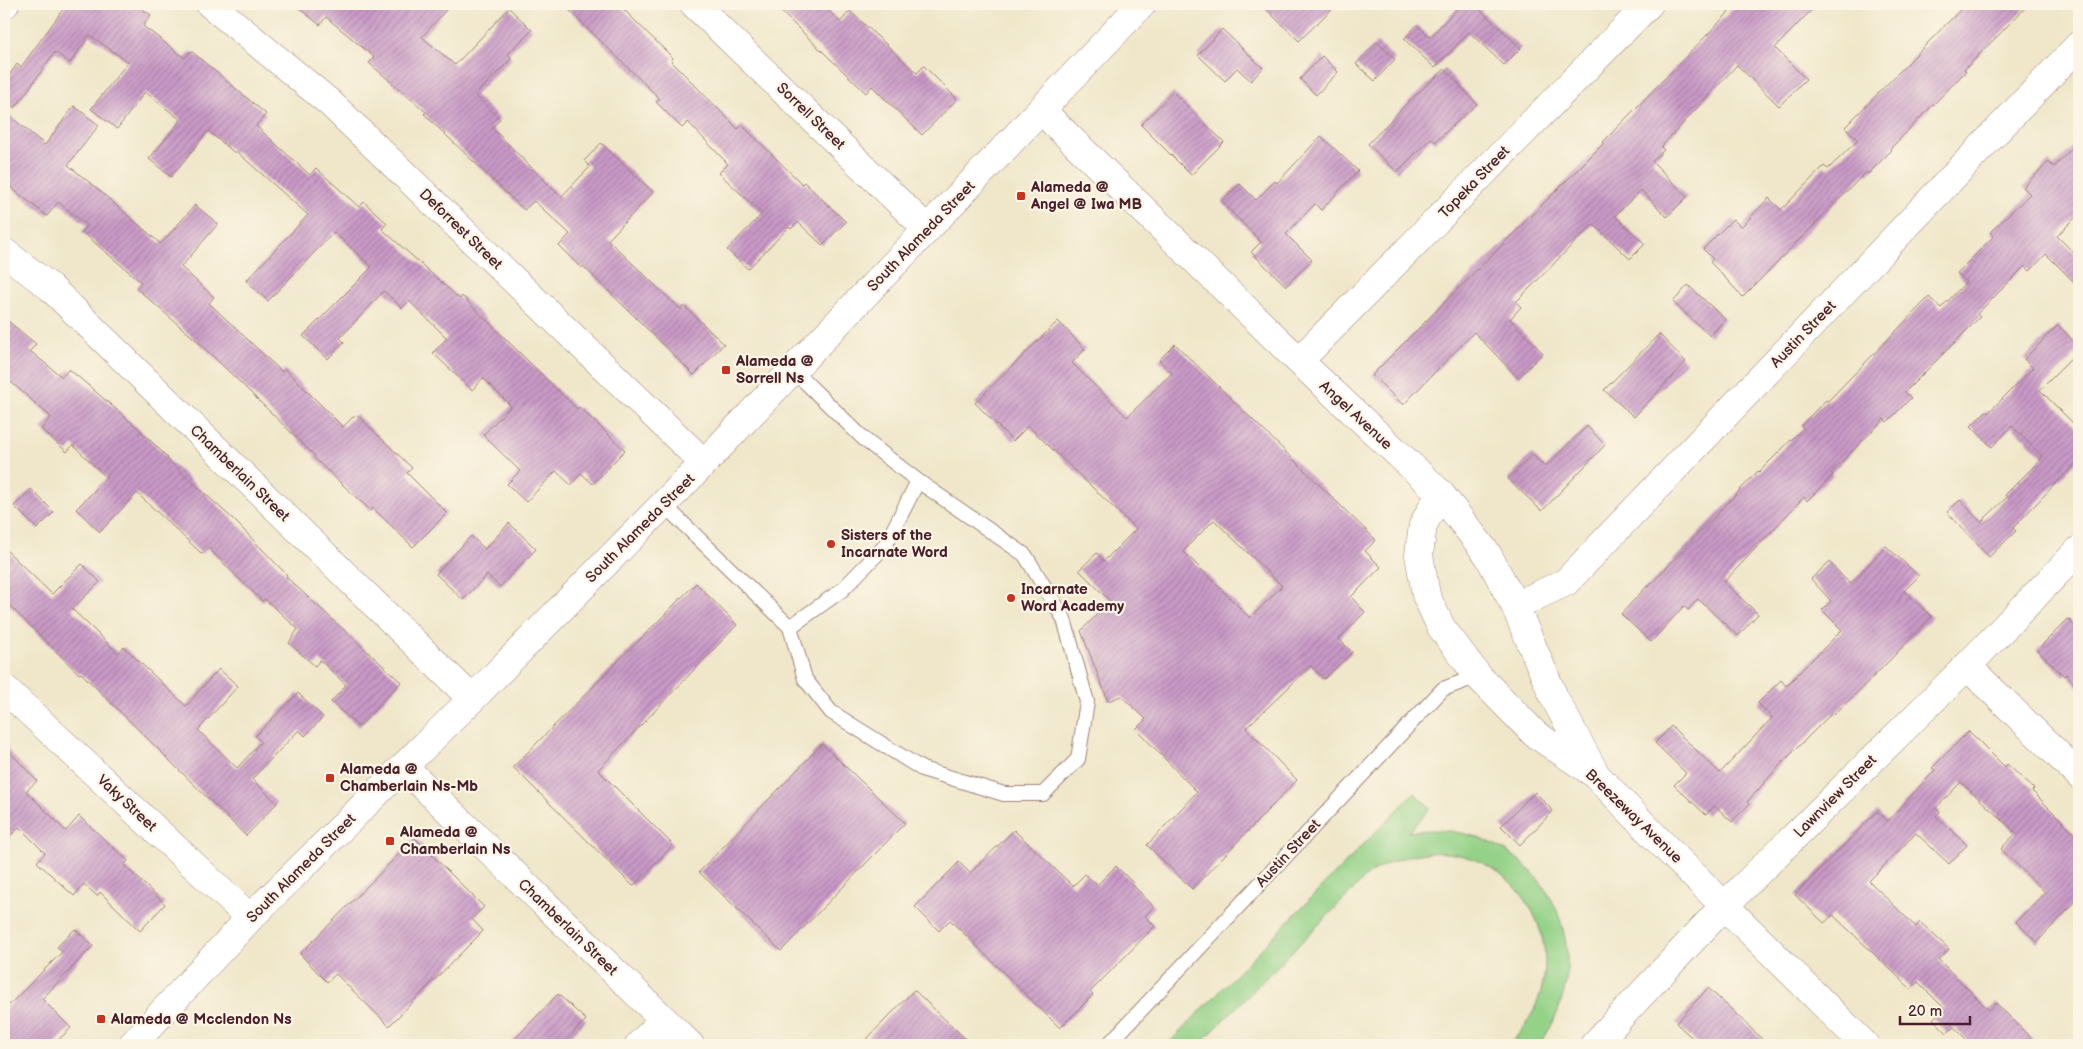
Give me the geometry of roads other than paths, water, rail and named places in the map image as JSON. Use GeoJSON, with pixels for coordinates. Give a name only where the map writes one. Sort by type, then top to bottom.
{"type":"FeatureCollection","features":[{"type":"Feature","properties":{"kind":"street","name":"Deforrest Street"},"geometry":{"type":"LineString","coordinates":[[210,4],[330,103],[704,463]]}},
{"type":"Feature","properties":{"kind":"street","name":"Sorrell Street"},"geometry":{"type":"LineString","coordinates":[[694,4],[927,229]]}},
{"type":"Feature","properties":{"kind":"street","name":"South Alameda Street"},"geometry":{"type":"LineString","coordinates":[[132,1045],[250,918],[472,699],[704,463],[1142,4]]}},
{"type":"Feature","properties":{"kind":"street","name":"Topeka Street"},"geometry":{"type":"LineString","coordinates":[[1299,361],[1649,4]]}},
{"type":"Feature","properties":{"kind":"street","name":"Austin Street"},"geometry":{"type":"LineString","coordinates":[[1515,606],[1566,582],[2079,45]]}},
{"type":"Feature","properties":{"kind":"street","name":"Angel Avenue"},"geometry":{"type":"LineString","coordinates":[[1041,110],[1299,361],[1440,492],[1488,555],[1515,606],[1554,696],[1596,775]]}},
{"type":"Feature","properties":{"kind":"street","name":"Chamberlain Street"},"geometry":{"type":"LineString","coordinates":[[4,252],[50,287],[472,699]]}},
{"type":"Feature","properties":{"kind":"street","name":"Breezeway Avenue"},"geometry":{"type":"LineString","coordinates":[[1440,492],[1423,525],[1419,555],[1426,595],[1441,628],[1478,676],[1535,734],[1596,775],[1657,839],[1865,1045]]}},
{"type":"Feature","properties":{"kind":"street","name":"Lawnview Street"},"geometry":{"type":"LineString","coordinates":[[1594,1045],[1725,905],[1967,666],[2079,550]]}},
{"type":"Feature","properties":{"kind":"street"},"geometry":{"type":"LineString","coordinates":[[1967,666],[2079,775]]}},
{"type":"Feature","properties":{"kind":"street","name":"Vaky Street"},"geometry":{"type":"LineString","coordinates":[[4,688],[250,918]]}},
{"type":"Feature","properties":{"kind":"street","name":"Chamberlain Street"},"geometry":{"type":"LineString","coordinates":[[404,767],[690,1045]]}},
{"type":"Feature","properties":{"kind":"street"},"geometry":{"type":"LineString","coordinates":[[639,1045],[664,1020]]}},
{"type":"Feature","properties":{"kind":"lane"},"geometry":{"type":"LineString","coordinates":[[663,504],[790,627],[805,679],[831,712],[922,769],[1004,794],[1043,794],[1078,760],[1087,702],[1064,619],[1025,554],[918,481],[865,440],[793,370]]}},
{"type":"Feature","properties":{"kind":"lane"},"geometry":{"type":"LineString","coordinates":[[790,627],[842,590],[884,546],[918,481]]}},
{"type":"Feature","properties":{"kind":"lane","name":"Austin Street"},"geometry":{"type":"LineString","coordinates":[[1108,1045],[1443,689],[1478,676]]}},
{"type":"Feature","properties":{"kind":"place","name":"Alameda @ Angel @ Iwa MB"},"geometry":{"type":"Point","coordinates":[1021,196]}},
{"type":"Feature","properties":{"kind":"place","name":"Alameda @ Sorrell Ns"},"geometry":{"type":"Point","coordinates":[726,370]}},
{"type":"Feature","properties":{"kind":"place","name":"Sisters of the Incarnate Word"},"geometry":{"type":"Point","coordinates":[831,544]}},
{"type":"Feature","properties":{"kind":"place","name":"Incarnate Word Academy"},"geometry":{"type":"Point","coordinates":[1011,598]}},
{"type":"Feature","properties":{"kind":"place","name":"Alameda @ Chamberlain Ns-Mb"},"geometry":{"type":"Point","coordinates":[330,778]}},
{"type":"Feature","properties":{"kind":"place","name":"Alameda @ Chamberlain Ns"},"geometry":{"type":"Point","coordinates":[390,841]}},
{"type":"Feature","properties":{"kind":"place","name":"Alameda @ Mcclendon Ns"},"geometry":{"type":"Point","coordinates":[101,1019]}}]}
